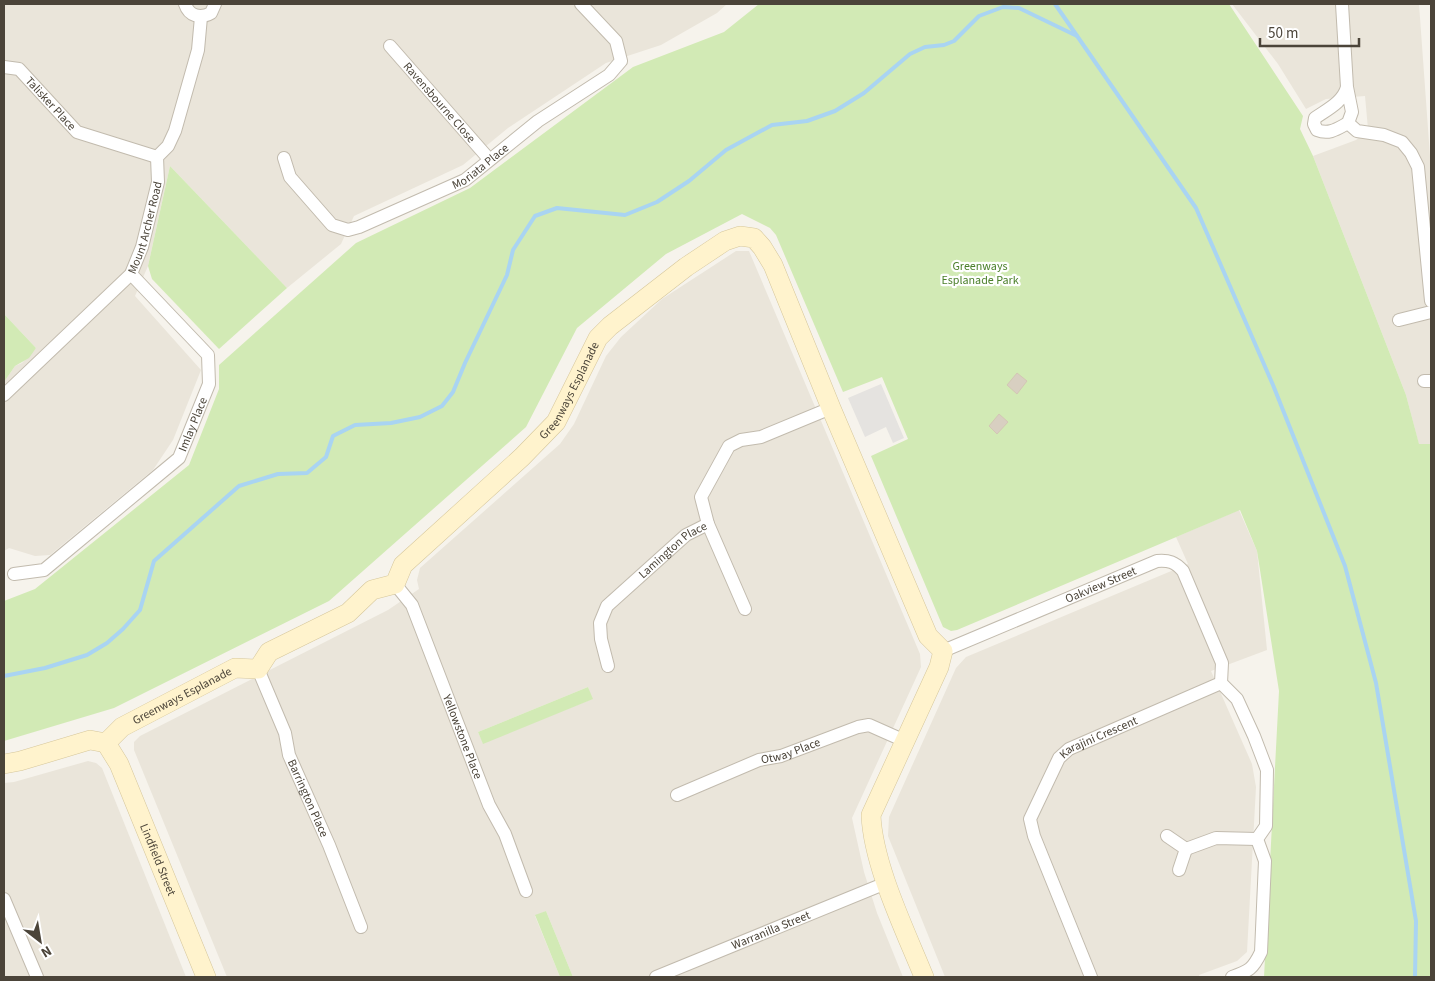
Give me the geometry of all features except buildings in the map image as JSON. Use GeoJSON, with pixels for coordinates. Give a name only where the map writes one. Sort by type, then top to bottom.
{"type":"FeatureCollection","features":[{"type":"Feature","properties":{"kind":"street"},"geometry":{"type":"LineString","coordinates":[[185,4],[188,11],[201,16],[211,12],[215,4]]}},
{"type":"Feature","properties":{"kind":"street","name":"Moriata Place"},"geometry":{"type":"LineString","coordinates":[[284,158],[290,177],[332,225],[348,230],[359,227],[465,180],[538,121],[608,75],[621,60],[616,41],[582,4]]}},
{"type":"Feature","properties":{"kind":"street"},"geometry":{"type":"LineString","coordinates":[[1342,4],[1347,87],[1352,112],[1348,123],[1324,133],[1317,130],[1314,124],[1315,118],[1338,102],[1345,95],[1347,87]]}},
{"type":"Feature","properties":{"kind":"street"},"geometry":{"type":"LineString","coordinates":[[157,157],[168,146],[175,131],[198,50],[201,16]]}},
{"type":"Feature","properties":{"kind":"street","name":"Ravensbourne Close"},"geometry":{"type":"LineString","coordinates":[[390,46],[489,159]]}},
{"type":"Feature","properties":{"kind":"street","name":"Talisker Place"},"geometry":{"type":"LineString","coordinates":[[4,68],[19,69],[78,132],[157,157]]}},
{"type":"Feature","properties":{"kind":"street"},"geometry":{"type":"LineString","coordinates":[[1348,123],[1357,131],[1384,136],[1402,142],[1411,152],[1418,167],[1431,301]]}},
{"type":"Feature","properties":{"kind":"street","name":"Mount Archer Road"},"geometry":{"type":"LineString","coordinates":[[4,395],[131,274],[142,247],[158,182],[157,157]]}},
{"type":"Feature","properties":{"kind":"street","name":"Greenways Esplanade"},"geometry":{"type":"LineString","coordinates":[[395,584],[403,565],[522,457],[556,422],[598,338],[610,326],[686,267],[725,241],[740,236],[754,238],[773,265],[928,636],[942,651]]}},
{"type":"Feature","properties":{"kind":"street","name":"Imlay Place"},"geometry":{"type":"LineString","coordinates":[[14,574],[44,570],[180,458],[209,384],[208,356],[131,274]]}},
{"type":"Feature","properties":{"kind":"street"},"geometry":{"type":"LineString","coordinates":[[1399,320],[1431,312]]}},
{"type":"Feature","properties":{"kind":"street","name":"Lamington Place"},"geometry":{"type":"LineString","coordinates":[[608,666],[601,639],[600,623],[607,606],[686,535],[708,524],[701,497],[729,446],[741,440],[760,437],[832,408]]}},
{"type":"Feature","properties":{"kind":"street"},"geometry":{"type":"LineString","coordinates":[[708,524],[745,609]]}},
{"type":"Feature","properties":{"kind":"street","name":"Oakview Street"},"geometry":{"type":"LineString","coordinates":[[942,651],[1157,561],[1166,560],[1175,563],[1183,571],[1222,663],[1221,683]]}},
{"type":"Feature","properties":{"kind":"street"},"geometry":{"type":"LineString","coordinates":[[258,669],[270,652],[348,613],[372,590],[395,584]]}},
{"type":"Feature","properties":{"kind":"street","name":"Yellowstone Place"},"geometry":{"type":"LineString","coordinates":[[395,584],[412,605],[489,805],[505,834],[526,891]]}},
{"type":"Feature","properties":{"kind":"street"},"geometry":{"type":"LineString","coordinates":[[924,977],[886,884],[871,831],[870,815],[939,667],[942,651]]}},
{"type":"Feature","properties":{"kind":"street","name":"Greenways Esplanade"},"geometry":{"type":"LineString","coordinates":[[106,744],[122,727],[235,668],[258,669]]}},
{"type":"Feature","properties":{"kind":"street","name":"Barrington Place"},"geometry":{"type":"LineString","coordinates":[[258,669],[285,733],[289,755],[329,845],[362,927]]}},
{"type":"Feature","properties":{"kind":"street"},"geometry":{"type":"LineString","coordinates":[[1221,683],[1237,699],[1267,770],[1266,826],[1257,839]]}},
{"type":"Feature","properties":{"kind":"street","name":"Karajini Crescent"},"geometry":{"type":"LineString","coordinates":[[1091,977],[1034,836],[1030,819],[1059,758],[1069,749],[1221,683]]}},
{"type":"Feature","properties":{"kind":"street","name":"Otway Place"},"geometry":{"type":"LineString","coordinates":[[677,794],[759,760],[781,756],[858,727],[869,725],[905,740]]}},
{"type":"Feature","properties":{"kind":"street"},"geometry":{"type":"LineString","coordinates":[[4,764],[90,740],[106,744]]}},
{"type":"Feature","properties":{"kind":"street","name":"Lindfield Street"},"geometry":{"type":"LineString","coordinates":[[106,744],[120,764],[206,977]]}},
{"type":"Feature","properties":{"kind":"street"},"geometry":{"type":"LineString","coordinates":[[1167,836],[1186,849]]}},
{"type":"Feature","properties":{"kind":"street"},"geometry":{"type":"LineString","coordinates":[[1186,849],[1216,838],[1257,839]]}},
{"type":"Feature","properties":{"kind":"street"},"geometry":{"type":"LineString","coordinates":[[1232,977],[1245,972],[1255,964],[1261,952],[1265,861],[1257,839]]}},
{"type":"Feature","properties":{"kind":"street"},"geometry":{"type":"LineString","coordinates":[[1179,870],[1186,849]]}},
{"type":"Feature","properties":{"kind":"street","name":"Warranilla Street"},"geometry":{"type":"LineString","coordinates":[[656,977],[886,884]]}},
{"type":"Feature","properties":{"kind":"street"},"geometry":{"type":"LineString","coordinates":[[4,898],[37,977]]}},
{"type":"Feature","properties":{"kind":"shaded area"},"geometry":{"type":"Polygon","coordinates":[[[4,4],[727,4],[717,13],[661,45],[606,63],[508,128],[463,165],[354,216],[341,244],[287,288],[170,166],[148,266],[135,296],[201,370],[173,440],[153,470],[50,555],[35,556],[9,548],[4,551],[4,382],[15,366],[22,363],[36,348],[4,314],[4,4]]]}},
{"type":"Feature","properties":{"kind":"shaded area"},"geometry":{"type":"Polygon","coordinates":[[[1232,4],[1419,4],[1431,170],[1431,444],[1419,445],[1406,395],[1313,156],[1356,140],[1368,129],[1365,96],[1326,99],[1306,109],[1278,64],[1232,4]]]}},
{"type":"Feature","properties":{"kind":"shaded area"},"geometry":{"type":"Polygon","coordinates":[[[736,251],[749,251],[920,654],[921,667],[852,818],[864,872],[877,913],[903,977],[573,977],[546,911],[535,916],[560,977],[227,977],[134,750],[134,742],[140,736],[388,610],[419,589],[417,580],[420,568],[560,444],[574,424],[606,356],[621,337],[662,299],[736,251]],[[588,687],[478,732],[483,743],[592,699],[588,687]]]}},
{"type":"Feature","properties":{"kind":"shaded area"},"geometry":{"type":"Polygon","coordinates":[[[881,384],[904,438],[893,443],[886,427],[865,437],[848,398],[881,384]]]}},
{"type":"Feature","properties":{"kind":"shaded area"},"geometry":{"type":"Polygon","coordinates":[[[1239,510],[1257,551],[1267,650],[1211,671],[1252,764],[1256,787],[1247,952],[1237,961],[1199,975],[1200,977],[945,977],[888,836],[889,817],[956,668],[966,657],[1188,564],[1176,537],[1239,510]]]}},
{"type":"Feature","properties":{"kind":"shaded area"},"geometry":{"type":"Polygon","coordinates":[[[88,761],[96,763],[102,768],[186,977],[4,977],[4,783],[14,782],[88,761]]]}},
{"type":"Feature","properties":{"kind":"green space","name":"Greenways Esplanade Park"},"geometry":{"type":"Polygon","coordinates":[[[759,4],[1229,4],[1303,116],[1300,129],[1313,156],[1406,395],[1419,444],[1431,444],[1431,977],[1264,977],[1279,691],[1257,551],[1240,510],[957,630],[951,631],[943,627],[871,456],[908,439],[882,377],[843,392],[776,235],[770,228],[742,214],[666,254],[577,328],[526,427],[329,601],[114,708],[4,741],[4,601],[35,589],[189,465],[219,389],[219,365],[356,243],[470,188],[633,67],[724,32],[759,4]]]}},
{"type":"Feature","properties":{"kind":"green space"},"geometry":{"type":"Polygon","coordinates":[[[170,166],[287,288],[219,349],[152,279],[148,266],[170,166]]]}},
{"type":"Feature","properties":{"kind":"green space"},"geometry":{"type":"Polygon","coordinates":[[[4,314],[36,348],[29,358],[15,366],[4,382],[4,314]]]}},
{"type":"Feature","properties":{"kind":"green space"},"geometry":{"type":"Polygon","coordinates":[[[588,687],[593,699],[483,744],[478,732],[588,687]]]}},
{"type":"Feature","properties":{"kind":"green space"},"geometry":{"type":"Polygon","coordinates":[[[546,911],[573,977],[560,977],[535,915],[546,911]]]}},
{"type":"Feature","properties":{"kind":"waterway"},"geometry":{"type":"LineString","coordinates":[[1055,4],[1196,208],[1273,385],[1345,566],[1376,683],[1416,921],[1415,977]]}},
{"type":"Feature","properties":{"kind":"waterway"},"geometry":{"type":"LineString","coordinates":[[4,676],[45,668],[87,655],[107,643],[140,610],[154,561],[239,486],[278,474],[307,473],[326,457],[333,436],[355,425],[391,423],[420,417],[442,406],[453,392],[507,275],[513,250],[535,216],[557,208],[625,215],[657,202],[689,181],[726,150],[772,125],[807,121],[835,111],[864,93],[910,54],[925,47],[944,45],[954,41],[979,16],[1003,7],[1019,8],[1077,36]]}}]}
